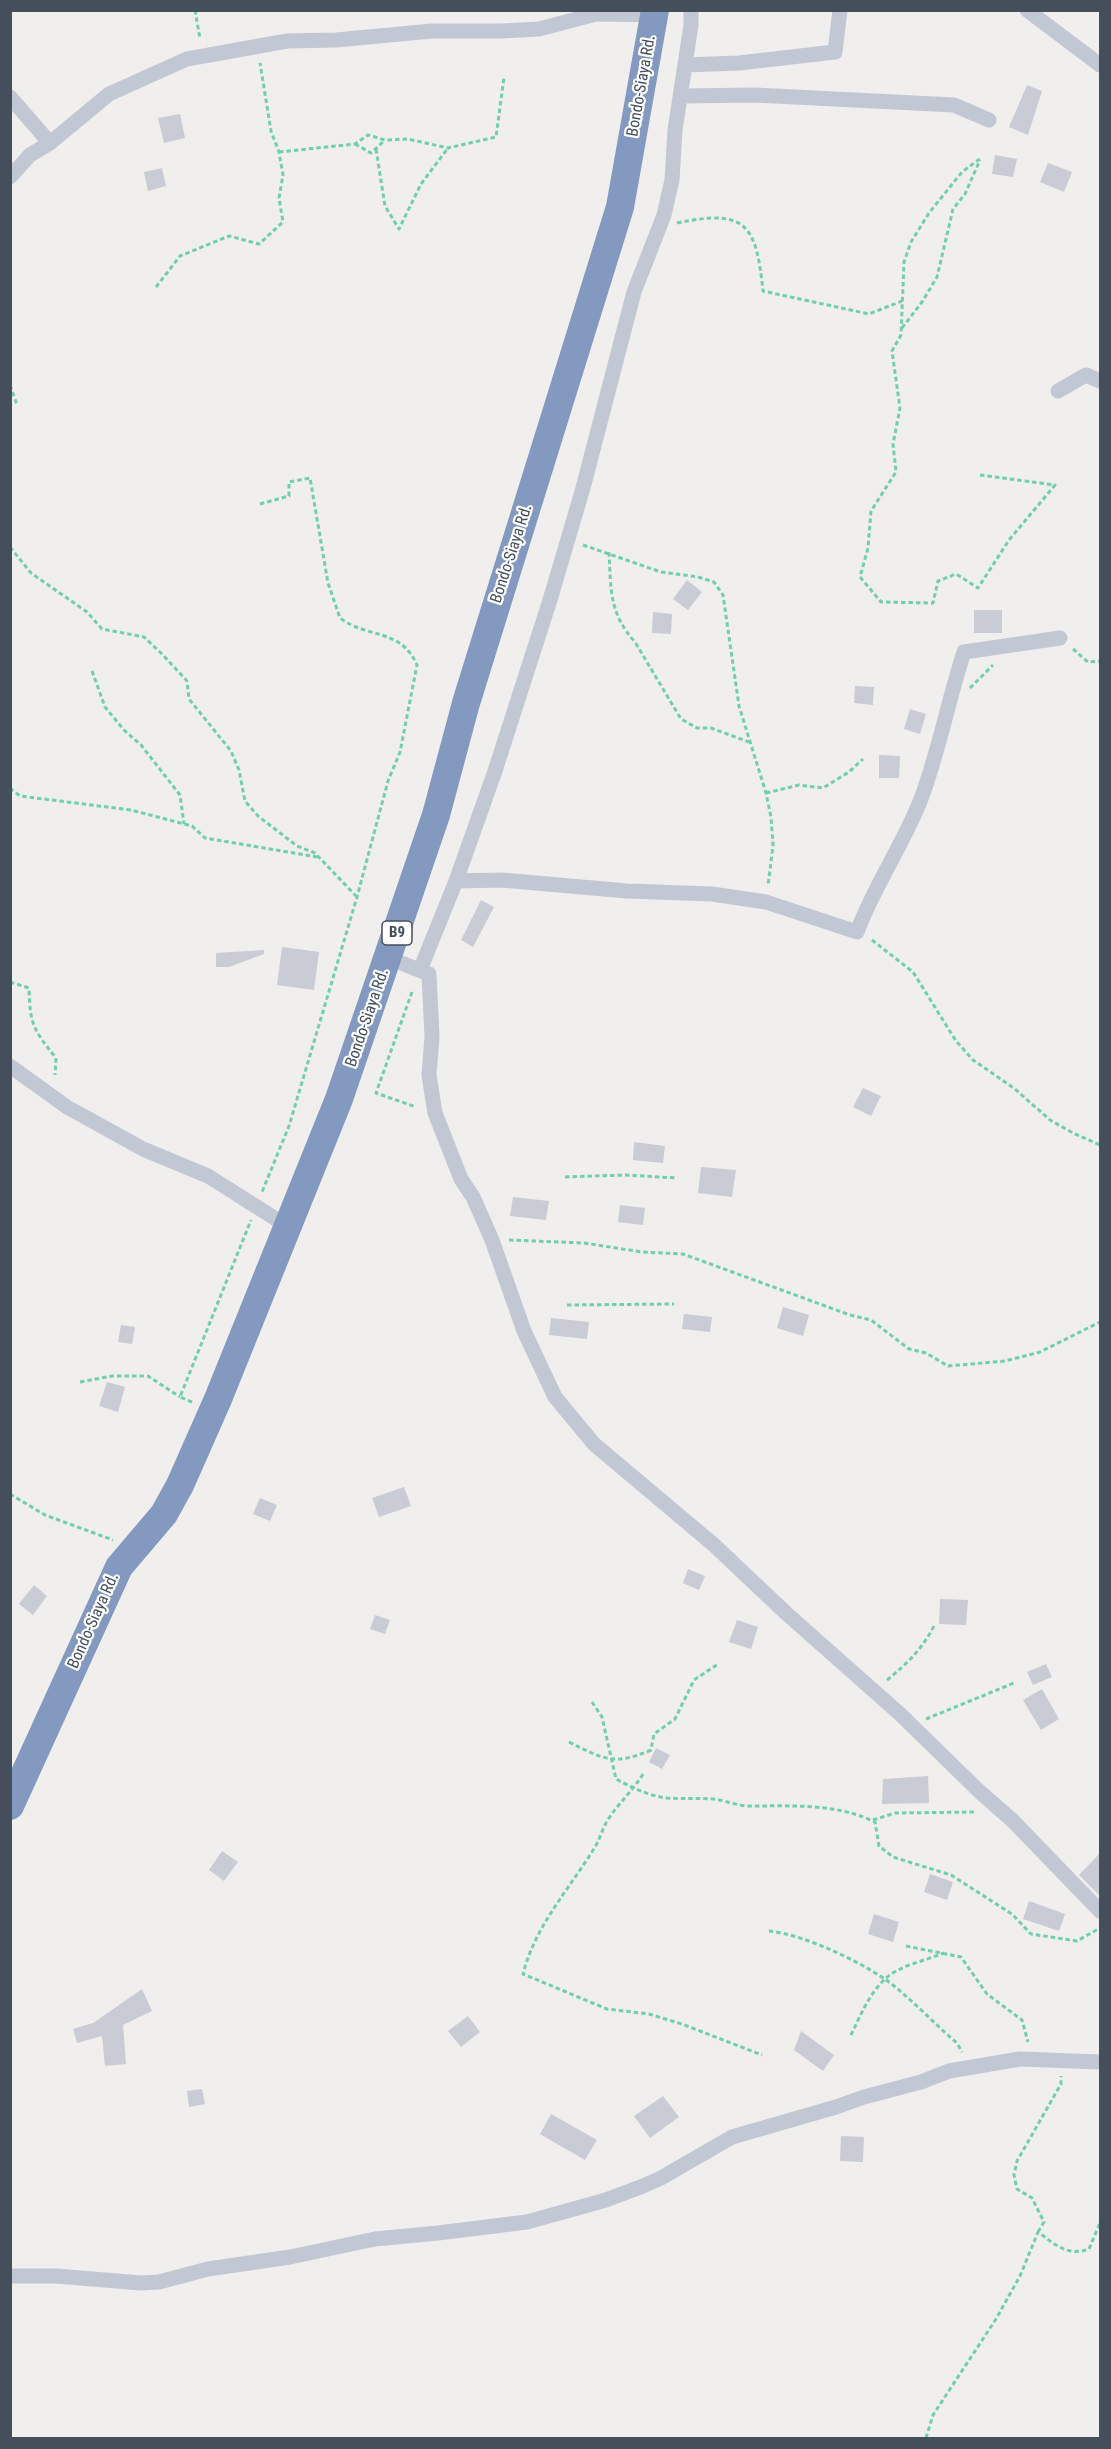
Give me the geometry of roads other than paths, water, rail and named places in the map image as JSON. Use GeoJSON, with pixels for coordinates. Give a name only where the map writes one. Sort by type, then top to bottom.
{"type":"FeatureCollection","features":[{"type":"Feature","properties":{"kind":"highway","name":"Bondo-Siaya Rd."},"geometry":{"type":"LineString","coordinates":[[10,1806],[119,1567],[164,1514],[180,1485],[321,1149],[389,958],[436,815],[466,703],[620,207],[655,13]]}},
{"type":"Feature","properties":{"kind":"street"},"geometry":{"type":"LineString","coordinates":[[420,970],[456,881],[495,771],[509,723],[517,706],[583,488],[634,292],[664,215],[672,180],[675,130],[691,25],[691,10]]}},
{"type":"Feature","properties":{"kind":"street"},"geometry":{"type":"LineString","coordinates":[[685,65],[739,63],[835,52],[840,10]]}},
{"type":"Feature","properties":{"kind":"street"},"geometry":{"type":"LineString","coordinates":[[1027,10],[1101,64]]}},
{"type":"Feature","properties":{"kind":"street"},"geometry":{"type":"LineString","coordinates":[[10,177],[30,155],[50,143],[109,94],[187,59],[287,41],[336,40],[432,31],[539,29],[596,14],[655,13]]}},
{"type":"Feature","properties":{"kind":"street"},"geometry":{"type":"LineString","coordinates":[[680,96],[755,95],[954,105],[989,120]]}},
{"type":"Feature","properties":{"kind":"street"},"geometry":{"type":"LineString","coordinates":[[10,97],[50,143]]}},
{"type":"Feature","properties":{"kind":"street"},"geometry":{"type":"LineString","coordinates":[[1058,391],[1086,375],[1101,381]]}},
{"type":"Feature","properties":{"kind":"street"},"geometry":{"type":"LineString","coordinates":[[456,881],[502,880],[627,891],[712,894],[766,902],[857,932],[863,915],[897,852],[921,799],[964,652],[1060,638]]}},
{"type":"Feature","properties":{"kind":"street"},"geometry":{"type":"LineString","coordinates":[[389,958],[429,974],[432,1037],[429,1075],[435,1113],[461,1179],[473,1197],[492,1240],[524,1331],[555,1397],[594,1444],[714,1545],[786,1614],[911,1725],[1001,1810],[1101,1911]]}},
{"type":"Feature","properties":{"kind":"street"},"geometry":{"type":"LineString","coordinates":[[10,1066],[67,1107],[151,1153],[208,1176],[287,1226]]}},
{"type":"Feature","properties":{"kind":"street"},"geometry":{"type":"LineString","coordinates":[[10,2276],[56,2276],[141,2283],[159,2282],[208,2269],[290,2257],[375,2238],[527,2222],[606,2200],[643,2186],[732,2138],[971,2067],[1028,2059],[1101,2062]]}}]}
